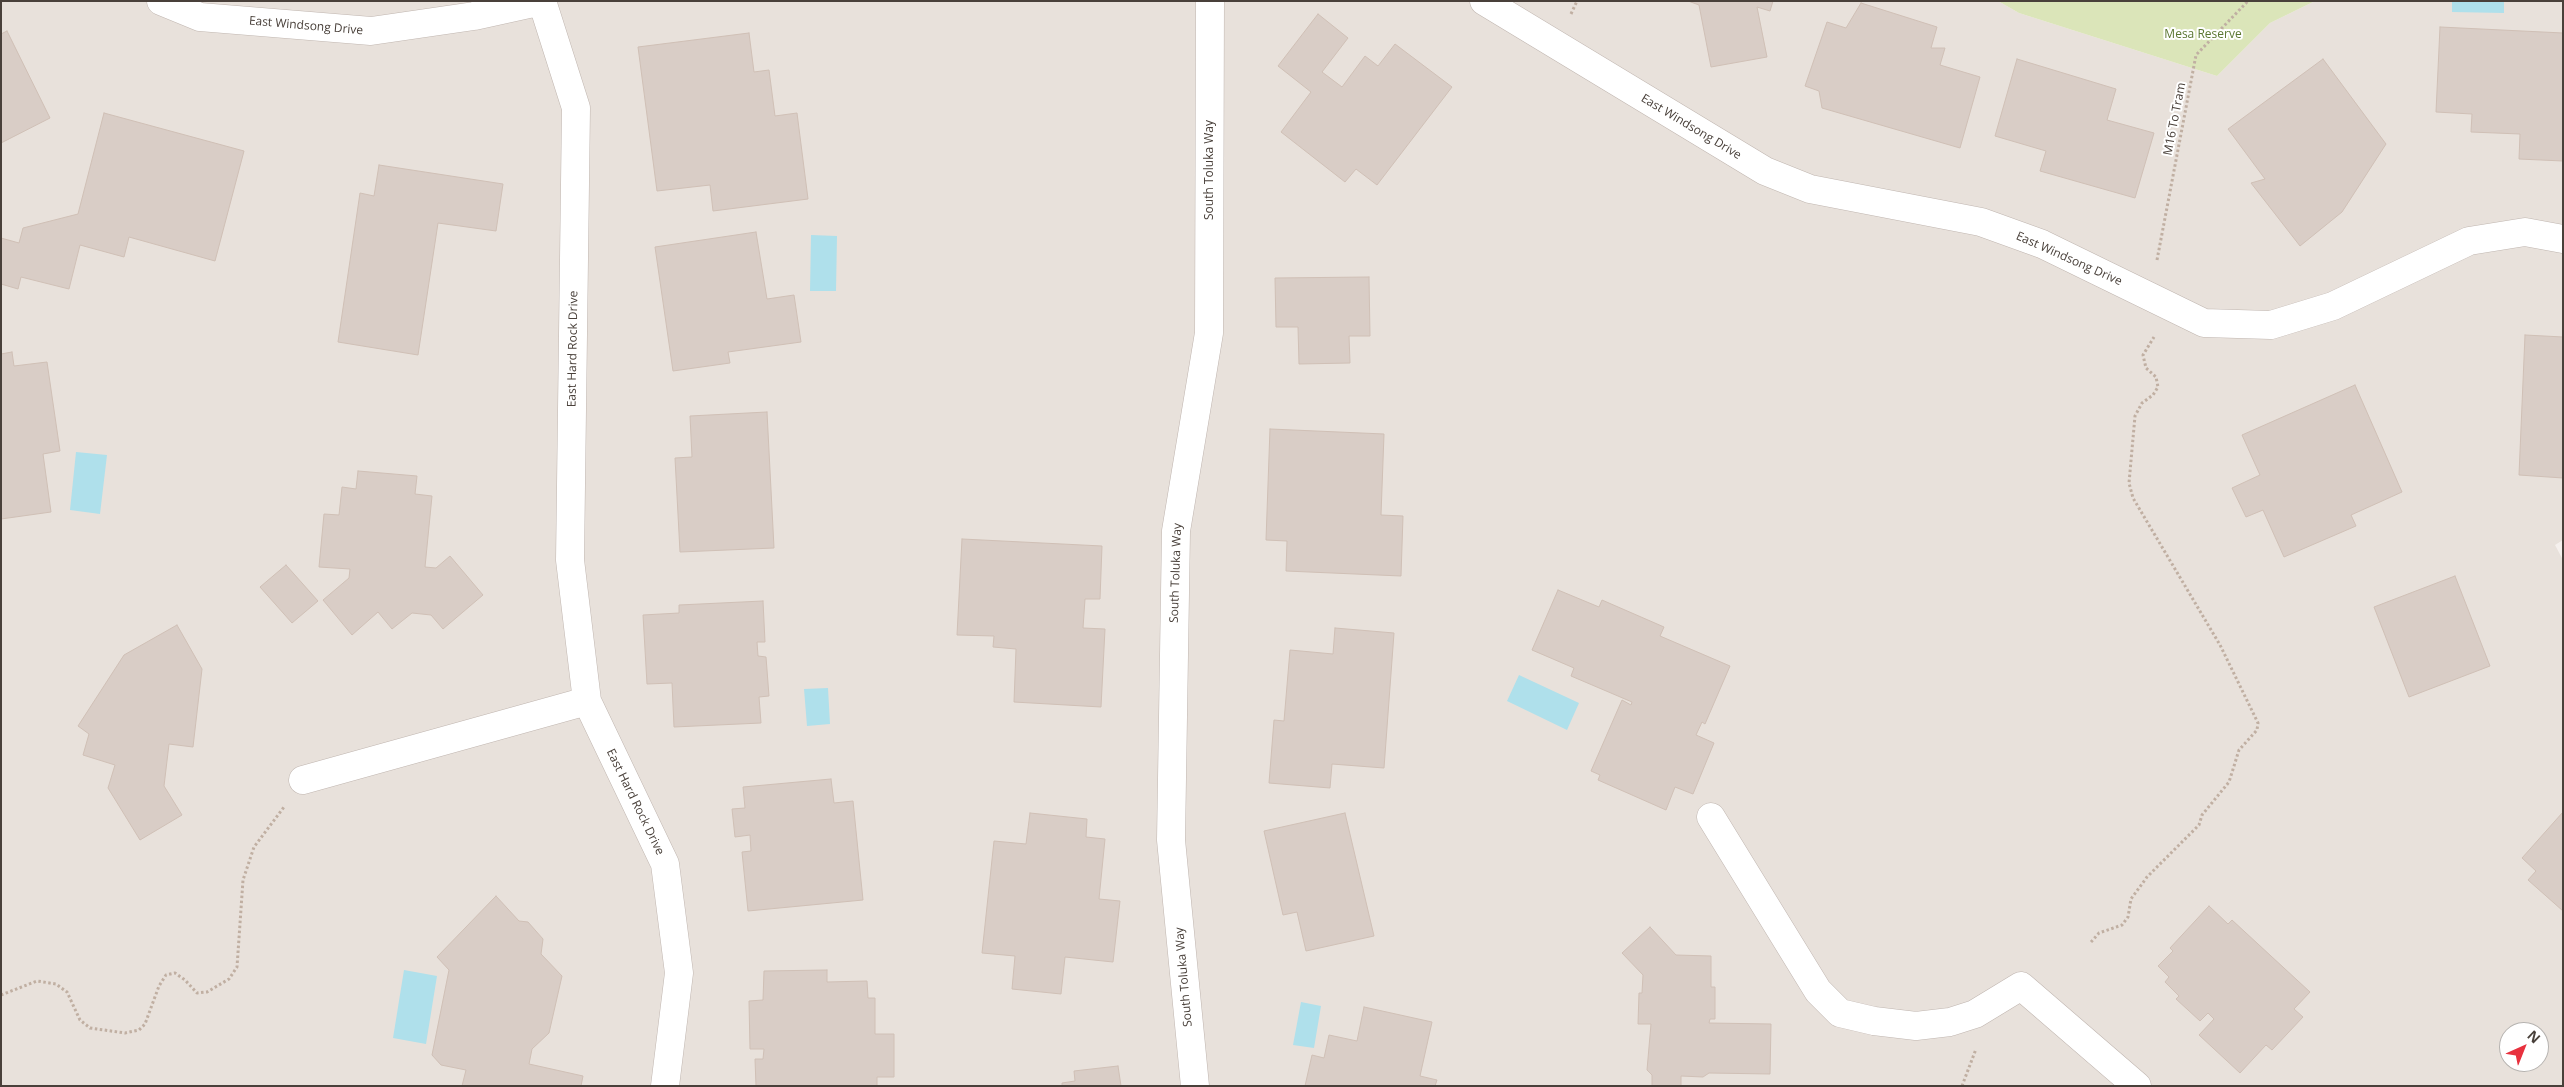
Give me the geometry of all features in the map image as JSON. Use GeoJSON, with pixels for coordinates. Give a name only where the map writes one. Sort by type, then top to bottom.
{"type":"FeatureCollection","features":[{"type":"Feature","properties":{"kind":"street","name":"East Windsong Drive"},"geometry":{"type":"LineString","coordinates":[[161,1],[200,17],[371,31],[474,16],[542,1]]}},
{"type":"Feature","properties":{"kind":"street","name":"East Hard Rock Drive"},"geometry":{"type":"LineString","coordinates":[[542,1],[576,108],[570,560],[587,701],[665,864],[678,973],[665,1086]]}},
{"type":"Feature","properties":{"kind":"street","name":"South Toluka Way"},"geometry":{"type":"LineString","coordinates":[[1195,1086],[1171,840],[1176,531],[1209,333],[1210,1]]}},
{"type":"Feature","properties":{"kind":"street","name":"East Windsong Drive"},"geometry":{"type":"LineString","coordinates":[[1484,1],[1765,171],[1810,189],[1981,222],[2042,244],[2204,323],[2271,325],[2333,306],[2469,241],[2525,232],[2563,238]]}},
{"type":"Feature","properties":{"kind":"street"},"geometry":{"type":"LineString","coordinates":[[303,780],[587,701]]}},
{"type":"Feature","properties":{"kind":"street"},"geometry":{"type":"LineString","coordinates":[[1711,817],[1818,991],[1840,1013],[1874,1021],[1916,1026],[1950,1022],[1975,1014],[2021,986],[2137,1086]]}},
{"type":"Feature","properties":{"kind":"path"},"geometry":{"type":"LineString","coordinates":[[1571,14],[1577,1]]}},
{"type":"Feature","properties":{"kind":"path","name":"M16 To Tram"},"geometry":{"type":"LineString","coordinates":[[2157,260],[2196,55],[2248,1]]}},
{"type":"Feature","properties":{"kind":"path"},"geometry":{"type":"LineString","coordinates":[[2091,942],[2099,933],[2122,925],[2128,917],[2132,900],[2147,877],[2199,825],[2202,815],[2229,782],[2239,750],[2257,730],[2258,723],[2220,645],[2133,498],[2129,483],[2135,416],[2142,403],[2153,395],[2158,387],[2156,378],[2146,368],[2143,355],[2154,337]]}},
{"type":"Feature","properties":{"kind":"path"},"geometry":{"type":"LineString","coordinates":[[1,994],[37,981],[56,984],[67,992],[80,1020],[90,1028],[125,1033],[139,1030],[145,1024],[159,986],[166,974],[174,973],[185,980],[197,993],[207,992],[229,978],[237,967],[243,880],[254,847],[303,780]]}},
{"type":"Feature","properties":{"kind":"shaded area"},"geometry":{"type":"Polygon","coordinates":[[[1,1],[1998,1],[2019,13],[2217,76],[2270,23],[2315,1],[2563,1],[2563,540],[2555,545],[2563,560],[2563,1086],[1,1086],[1,1]]]}},
{"type":"Feature","properties":{"kind":"green space","name":"Mesa Reserve"},"geometry":{"type":"Polygon","coordinates":[[[1998,1],[2315,1],[2270,23],[2217,76],[2019,13],[1998,1]]]}},
{"type":"Feature","properties":{"kind":"water"},"geometry":{"type":"Polygon","coordinates":[[[2452,1],[2504,1],[2504,13],[2452,12],[2452,1]]]}},
{"type":"Feature","properties":{"kind":"water"},"geometry":{"type":"Polygon","coordinates":[[[811,235],[837,236],[836,291],[810,291],[811,235]]]}},
{"type":"Feature","properties":{"kind":"water"},"geometry":{"type":"Polygon","coordinates":[[[76,452],[107,455],[100,514],[70,510],[76,452]]]}},
{"type":"Feature","properties":{"kind":"water"},"geometry":{"type":"Polygon","coordinates":[[[1519,675],[1579,703],[1567,730],[1507,701],[1519,675]]]}},
{"type":"Feature","properties":{"kind":"water"},"geometry":{"type":"Polygon","coordinates":[[[828,688],[830,724],[807,726],[804,689],[828,688]]]}},
{"type":"Feature","properties":{"kind":"water"},"geometry":{"type":"Polygon","coordinates":[[[404,970],[437,976],[426,1044],[393,1038],[404,970]]]}},
{"type":"Feature","properties":{"kind":"water"},"geometry":{"type":"Polygon","coordinates":[[[1301,1002],[1321,1006],[1314,1048],[1293,1045],[1301,1002]]]}},
{"type":"Feature","properties":{"kind":"building"},"geometry":{"type":"Polygon","coordinates":[[[1688,1],[1773,1],[1770,11],[1757,7],[1767,57],[1711,67],[1699,5],[1688,1]]]}},
{"type":"Feature","properties":{"kind":"building"},"geometry":{"type":"Polygon","coordinates":[[[1861,3],[1937,27],[1931,48],[1945,48],[1940,65],[1980,77],[1960,148],[1822,108],[1819,91],[1805,86],[1827,22],[1846,28],[1861,3]]]}},
{"type":"Feature","properties":{"kind":"building"},"geometry":{"type":"Polygon","coordinates":[[[1318,14],[1348,38],[1322,72],[1342,87],[1365,56],[1378,66],[1395,44],[1452,87],[1377,185],[1356,169],[1345,182],[1281,132],[1311,92],[1278,66],[1318,14]]]}},
{"type":"Feature","properties":{"kind":"building"},"geometry":{"type":"Polygon","coordinates":[[[2440,27],[2563,33],[2563,161],[2519,159],[2520,134],[2471,132],[2472,114],[2436,112],[2440,27]]]}},
{"type":"Feature","properties":{"kind":"building"},"geometry":{"type":"Polygon","coordinates":[[[7,31],[50,118],[1,143],[1,34],[7,31]]]}},
{"type":"Feature","properties":{"kind":"building"},"geometry":{"type":"Polygon","coordinates":[[[749,33],[754,72],[769,70],[775,116],[797,113],[808,199],[713,211],[710,185],[657,191],[638,47],[749,33]]]}},
{"type":"Feature","properties":{"kind":"building"},"geometry":{"type":"Polygon","coordinates":[[[2017,59],[2116,89],[2107,120],[2154,133],[2135,198],[2040,171],[2046,151],[1995,136],[2017,59]]]}},
{"type":"Feature","properties":{"kind":"building"},"geometry":{"type":"Polygon","coordinates":[[[2323,59],[2386,144],[2342,212],[2300,246],[2251,183],[2265,179],[2228,129],[2323,59]]]}},
{"type":"Feature","properties":{"kind":"building"},"geometry":{"type":"Polygon","coordinates":[[[104,113],[244,151],[215,261],[129,237],[124,257],[80,245],[69,289],[21,277],[18,289],[1,284],[1,238],[19,243],[23,228],[78,214],[104,113]]]}},
{"type":"Feature","properties":{"kind":"building"},"geometry":{"type":"Polygon","coordinates":[[[379,165],[503,184],[496,231],[438,223],[418,355],[338,342],[360,193],[374,196],[379,165]]]}},
{"type":"Feature","properties":{"kind":"building"},"geometry":{"type":"Polygon","coordinates":[[[756,232],[767,299],[794,295],[801,342],[728,352],[730,363],[673,371],[655,247],[756,232]]]}},
{"type":"Feature","properties":{"kind":"building"},"geometry":{"type":"Polygon","coordinates":[[[1369,277],[1370,336],[1349,336],[1350,363],[1299,364],[1298,327],[1276,327],[1275,278],[1369,277]]]}},
{"type":"Feature","properties":{"kind":"building"},"geometry":{"type":"Polygon","coordinates":[[[2525,335],[2563,337],[2563,478],[2519,475],[2525,335]]]}},
{"type":"Feature","properties":{"kind":"building"},"geometry":{"type":"Polygon","coordinates":[[[12,352],[14,366],[47,362],[60,451],[43,454],[51,512],[1,519],[1,354],[12,352]]]}},
{"type":"Feature","properties":{"kind":"building"},"geometry":{"type":"Polygon","coordinates":[[[2355,385],[2402,492],[2351,515],[2356,526],[2284,557],[2263,510],[2246,517],[2232,488],[2260,475],[2242,435],[2355,385]]]}},
{"type":"Feature","properties":{"kind":"building"},"geometry":{"type":"Polygon","coordinates":[[[767,412],[774,548],[680,552],[675,458],[692,457],[690,416],[767,412]]]}},
{"type":"Feature","properties":{"kind":"building"},"geometry":{"type":"Polygon","coordinates":[[[1270,429],[1384,434],[1381,515],[1403,516],[1401,576],[1286,571],[1287,541],[1266,540],[1270,429]]]}},
{"type":"Feature","properties":{"kind":"building"},"geometry":{"type":"Polygon","coordinates":[[[358,471],[417,476],[415,494],[432,496],[425,567],[436,568],[450,556],[483,595],[443,629],[431,615],[412,613],[392,629],[378,612],[352,635],[323,600],[349,578],[350,569],[319,567],[324,514],[339,515],[342,487],[356,489],[358,471]]]}},
{"type":"Feature","properties":{"kind":"building"},"geometry":{"type":"Polygon","coordinates":[[[962,539],[1102,546],[1100,599],[1085,599],[1083,628],[1105,629],[1101,707],[1014,702],[1016,649],[993,647],[994,636],[957,635],[962,539]]]}},
{"type":"Feature","properties":{"kind":"building"},"geometry":{"type":"Polygon","coordinates":[[[286,565],[318,601],[292,623],[260,587],[286,565]]]}},
{"type":"Feature","properties":{"kind":"building"},"geometry":{"type":"Polygon","coordinates":[[[2455,576],[2490,666],[2409,697],[2374,607],[2455,576]]]}},
{"type":"Feature","properties":{"kind":"building"},"geometry":{"type":"Polygon","coordinates":[[[1558,590],[1599,607],[1602,600],[1664,627],[1660,636],[1730,666],[1705,724],[1702,722],[1696,735],[1714,743],[1693,794],[1675,787],[1666,810],[1598,780],[1600,775],[1591,771],[1622,700],[1631,705],[1632,702],[1571,676],[1574,668],[1532,650],[1558,590]]]}},
{"type":"Feature","properties":{"kind":"building"},"geometry":{"type":"Polygon","coordinates":[[[763,601],[765,642],[757,642],[758,656],[766,657],[769,696],[759,697],[761,723],[674,727],[672,683],[647,684],[643,615],[679,613],[679,605],[763,601]]]}},
{"type":"Feature","properties":{"kind":"building"},"geometry":{"type":"Polygon","coordinates":[[[177,625],[202,669],[193,747],[169,744],[164,786],[182,815],[140,840],[108,788],[115,765],[83,755],[89,734],[78,726],[124,655],[177,625]]]}},
{"type":"Feature","properties":{"kind":"building"},"geometry":{"type":"Polygon","coordinates":[[[1335,628],[1394,633],[1384,768],[1332,764],[1330,788],[1269,783],[1274,720],[1284,721],[1290,650],[1333,654],[1335,628]]]}},
{"type":"Feature","properties":{"kind":"building"},"geometry":{"type":"Polygon","coordinates":[[[831,779],[834,803],[853,801],[863,900],[748,911],[742,852],[751,851],[750,835],[735,837],[732,809],[745,808],[743,787],[831,779]]]}},
{"type":"Feature","properties":{"kind":"building"},"geometry":{"type":"Polygon","coordinates":[[[2563,812],[2563,911],[2528,880],[2536,871],[2522,858],[2563,812]]]}},
{"type":"Feature","properties":{"kind":"building"},"geometry":{"type":"Polygon","coordinates":[[[1030,813],[1087,819],[1086,837],[1105,839],[1099,899],[1120,901],[1113,962],[1065,957],[1061,994],[1012,989],[1015,956],[982,953],[994,841],[1026,844],[1030,813]]]}},
{"type":"Feature","properties":{"kind":"building"},"geometry":{"type":"Polygon","coordinates":[[[1345,813],[1374,936],[1306,951],[1297,912],[1283,915],[1264,831],[1345,813]]]}},
{"type":"Feature","properties":{"kind":"building"},"geometry":{"type":"Polygon","coordinates":[[[496,896],[519,921],[528,922],[543,939],[541,954],[562,976],[549,1033],[532,1049],[529,1064],[583,1076],[581,1086],[462,1086],[466,1070],[441,1065],[432,1055],[449,970],[437,957],[496,896]]]}},
{"type":"Feature","properties":{"kind":"building"},"geometry":{"type":"Polygon","coordinates":[[[2209,906],[2228,924],[2232,920],[2310,992],[2294,1009],[2303,1017],[2272,1050],[2266,1045],[2240,1073],[2199,1035],[2214,1019],[2208,1013],[2200,1021],[2176,999],[2179,996],[2165,982],[2169,977],[2158,966],[2173,951],[2170,948],[2209,906]]]}},
{"type":"Feature","properties":{"kind":"building"},"geometry":{"type":"Polygon","coordinates":[[[1650,927],[1676,955],[1711,956],[1711,987],[1715,987],[1715,1019],[1710,1019],[1709,1023],[1771,1024],[1770,1074],[1709,1073],[1703,1077],[1681,1076],[1681,1086],[1652,1086],[1652,1075],[1647,1070],[1651,1024],[1638,1024],[1639,993],[1642,993],[1643,975],[1622,953],[1650,927]]]}},
{"type":"Feature","properties":{"kind":"building"},"geometry":{"type":"Polygon","coordinates":[[[827,970],[827,982],[867,981],[868,998],[875,998],[875,1034],[894,1034],[894,1077],[877,1077],[877,1086],[756,1086],[755,1059],[763,1059],[764,1049],[750,1049],[749,1001],[763,1000],[764,971],[827,970]]]}},
{"type":"Feature","properties":{"kind":"building"},"geometry":{"type":"Polygon","coordinates":[[[1364,1007],[1432,1022],[1420,1076],[1437,1080],[1435,1086],[1305,1086],[1312,1055],[1324,1058],[1329,1035],[1357,1041],[1364,1007]]]}},
{"type":"Feature","properties":{"kind":"building"},"geometry":{"type":"Polygon","coordinates":[[[1118,1066],[1121,1086],[1062,1086],[1062,1083],[1075,1081],[1074,1071],[1118,1066]]]}}]}
